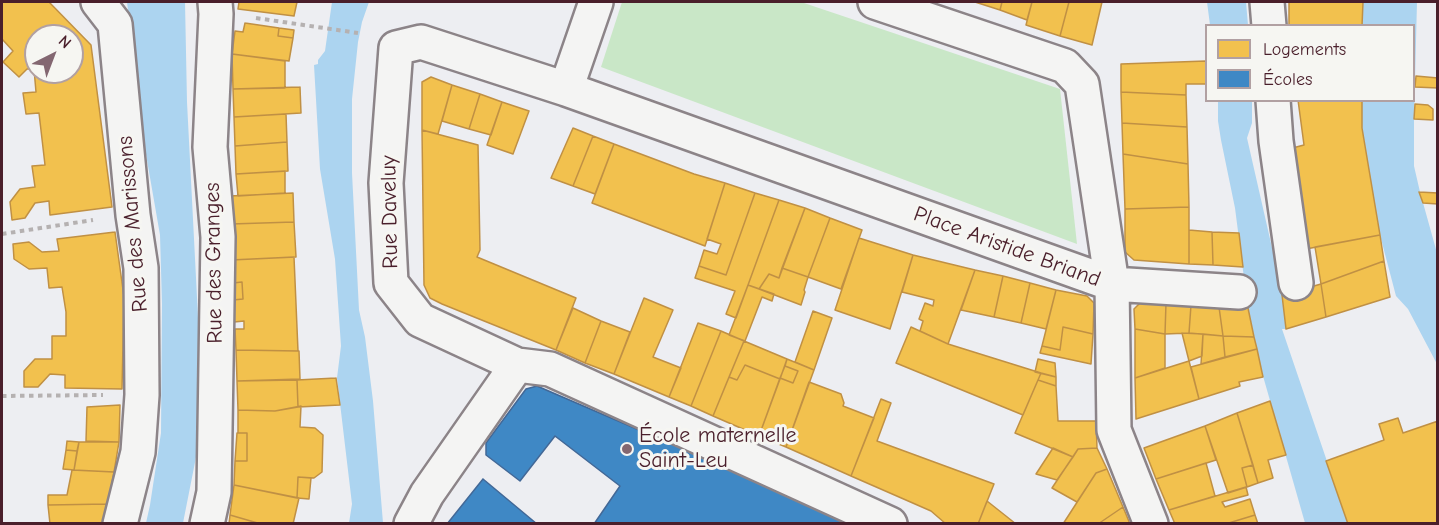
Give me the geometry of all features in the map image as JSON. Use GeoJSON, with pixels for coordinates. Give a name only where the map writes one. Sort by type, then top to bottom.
{"type":"FeatureCollection","features":[{"type":"Feature","properties":{"kind":"street","name":"Rue des Marissons"},"geometry":{"type":"LineString","coordinates":[[98,2],[115,24],[133,214],[141,268],[142,395],[138,452],[120,524]]}},
{"type":"Feature","properties":{"kind":"street"},"geometry":{"type":"LineString","coordinates":[[566,89],[596,2]]}},
{"type":"Feature","properties":{"kind":"street","name":"Place Aristide Briand"},"geometry":{"type":"LineString","coordinates":[[396,48],[421,42],[566,89],[1112,284],[1082,84],[1065,66],[875,2]]}},
{"type":"Feature","properties":{"kind":"street"},"geometry":{"type":"LineString","coordinates":[[1267,2],[1269,24]]}},
{"type":"Feature","properties":{"kind":"street","name":"Rue des Granges"},"geometry":{"type":"LineString","coordinates":[[207,524],[214,492],[218,237],[210,147],[216,8]]}},
{"type":"Feature","properties":{"kind":"street","name":"Rue Daveluy"},"geometry":{"type":"LineString","coordinates":[[396,48],[386,183],[391,283],[420,320],[517,365],[550,369],[890,524]]}},
{"type":"Feature","properties":{"kind":"street"},"geometry":{"type":"LineString","coordinates":[[1274,102],[1276,141],[1296,284]]}},
{"type":"Feature","properties":{"kind":"street"},"geometry":{"type":"LineString","coordinates":[[1152,524],[1114,430],[1112,284],[1239,292]]}},
{"type":"Feature","properties":{"kind":"street"},"geometry":{"type":"LineString","coordinates":[[411,524],[427,494],[517,365]]}},
{"type":"Feature","properties":{"kind":"path"},"geometry":{"type":"LineString","coordinates":[[216,8],[235,15],[363,34]]}},
{"type":"Feature","properties":{"kind":"path"},"geometry":{"type":"LineString","coordinates":[[2,234],[133,214]]}},
{"type":"Feature","properties":{"kind":"path"},"geometry":{"type":"LineString","coordinates":[[2,396],[142,395]]}},
{"type":"Feature","properties":{"kind":"green space"},"geometry":{"type":"Polygon","coordinates":[[[622,2],[801,2],[1060,89],[1077,244],[601,67],[622,2]]]}},
{"type":"Feature","properties":{"kind":"water"},"geometry":{"type":"Polygon","coordinates":[[[127,2],[185,2],[187,102],[198,317],[199,442],[183,523],[146,523],[161,433],[160,235],[144,143],[127,2]]]}},
{"type":"Feature","properties":{"kind":"water"},"geometry":{"type":"Polygon","coordinates":[[[332,2],[369,2],[358,42],[352,99],[352,173],[359,310],[365,337],[373,401],[383,523],[349,523],[352,504],[337,378],[341,346],[335,259],[320,169],[314,65],[318,64],[318,60],[325,51],[332,2]]]}},
{"type":"Feature","properties":{"kind":"water"},"geometry":{"type":"Polygon","coordinates":[[[1207,2],[1246,2],[1248,24],[1210,24],[1207,2]]]}},
{"type":"Feature","properties":{"kind":"water"},"geometry":{"type":"Polygon","coordinates":[[[1363,2],[1417,2],[1415,80],[1415,24],[1362,24],[1363,2]]]}},
{"type":"Feature","properties":{"kind":"water"},"geometry":{"type":"Polygon","coordinates":[[[1218,102],[1252,102],[1252,123],[1247,138],[1283,296],[1286,329],[1282,329],[1348,523],[1305,523],[1263,376],[1248,309],[1235,208],[1218,121],[1218,102]]]}},
{"type":"Feature","properties":{"kind":"water"},"geometry":{"type":"Polygon","coordinates":[[[1362,102],[1414,102],[1414,166],[1437,253],[1437,364],[1408,309],[1396,296],[1380,235],[1362,128],[1362,102]]]}},
{"type":"Feature","properties":{"kind":"building: Logements"},"geometry":{"type":"Polygon","coordinates":[[[2,2],[49,2],[70,24],[24,24],[24,72],[19,77],[3,62],[13,51],[2,39],[2,2]]]}},
{"type":"Feature","properties":{"kind":"building: Logements"},"geometry":{"type":"Polygon","coordinates":[[[239,2],[297,2],[294,16],[238,9],[239,2]]]}},
{"type":"Feature","properties":{"kind":"building: Logements"},"geometry":{"type":"Polygon","coordinates":[[[975,2],[1002,2],[1000,10],[975,2]]]}},
{"type":"Feature","properties":{"kind":"building: Logements"},"geometry":{"type":"Polygon","coordinates":[[[1002,2],[1032,2],[1027,20],[1000,10],[1002,2]]]}},
{"type":"Feature","properties":{"kind":"building: Logements"},"geometry":{"type":"Polygon","coordinates":[[[1032,2],[1069,2],[1060,36],[1026,25],[1032,2]]]}},
{"type":"Feature","properties":{"kind":"building: Logements"},"geometry":{"type":"Polygon","coordinates":[[[1069,2],[1102,2],[1092,45],[1060,36],[1069,2]]]}},
{"type":"Feature","properties":{"kind":"building: Logements"},"geometry":{"type":"Polygon","coordinates":[[[1289,2],[1363,2],[1362,24],[1289,24],[1289,2]]]}},
{"type":"Feature","properties":{"kind":"building: Logements"},"geometry":{"type":"Polygon","coordinates":[[[245,23],[279,28],[278,36],[293,38],[289,61],[232,54],[235,31],[243,32],[245,23]]]}},
{"type":"Feature","properties":{"kind":"building: Logements"},"geometry":{"type":"Polygon","coordinates":[[[279,28],[294,30],[293,38],[278,36],[279,28]]]}},
{"type":"Feature","properties":{"kind":"building: Logements"},"geometry":{"type":"Polygon","coordinates":[[[84,38],[91,45],[112,207],[50,215],[49,201],[35,203],[25,218],[12,220],[10,202],[20,189],[35,187],[32,166],[45,165],[39,113],[26,114],[23,93],[36,92],[35,84],[84,84],[84,38]]]}},
{"type":"Feature","properties":{"kind":"building: Logements"},"geometry":{"type":"Polygon","coordinates":[[[232,54],[285,61],[285,88],[233,89],[232,54]]]}},
{"type":"Feature","properties":{"kind":"building: Logements"},"geometry":{"type":"Polygon","coordinates":[[[1205,61],[1205,84],[1186,84],[1186,95],[1121,92],[1121,64],[1205,61]]]}},
{"type":"Feature","properties":{"kind":"building: Logements"},"geometry":{"type":"Polygon","coordinates":[[[1416,76],[1438,78],[1438,88],[1415,87],[1416,76]]]}},
{"type":"Feature","properties":{"kind":"building: Logements"},"geometry":{"type":"Polygon","coordinates":[[[431,77],[452,85],[438,134],[422,130],[422,82],[431,77]]]}},
{"type":"Feature","properties":{"kind":"building: Logements"},"geometry":{"type":"Polygon","coordinates":[[[452,85],[480,94],[469,129],[442,121],[452,85]]]}},
{"type":"Feature","properties":{"kind":"building: Logements"},"geometry":{"type":"Polygon","coordinates":[[[300,87],[301,113],[234,117],[233,89],[300,87]]]}},
{"type":"Feature","properties":{"kind":"building: Logements"},"geometry":{"type":"Polygon","coordinates":[[[1121,92],[1186,95],[1187,127],[1122,123],[1121,92]]]}},
{"type":"Feature","properties":{"kind":"building: Logements"},"geometry":{"type":"Polygon","coordinates":[[[480,94],[502,102],[491,135],[469,129],[480,94]]]}},
{"type":"Feature","properties":{"kind":"building: Logements"},"geometry":{"type":"Polygon","coordinates":[[[502,102],[529,111],[513,154],[487,145],[502,102]]]}},
{"type":"Feature","properties":{"kind":"building: Logements"},"geometry":{"type":"Polygon","coordinates":[[[1298,102],[1362,102],[1362,128],[1380,235],[1306,249],[1281,151],[1304,145],[1298,102]]]}},
{"type":"Feature","properties":{"kind":"building: Logements"},"geometry":{"type":"Polygon","coordinates":[[[1415,104],[1428,105],[1433,109],[1433,120],[1414,119],[1415,104]]]}},
{"type":"Feature","properties":{"kind":"building: Logements"},"geometry":{"type":"Polygon","coordinates":[[[286,114],[287,142],[235,146],[234,117],[286,114]]]}},
{"type":"Feature","properties":{"kind":"building: Logements"},"geometry":{"type":"Polygon","coordinates":[[[1122,123],[1187,127],[1188,164],[1123,154],[1122,123]]]}},
{"type":"Feature","properties":{"kind":"building: Logements"},"geometry":{"type":"Polygon","coordinates":[[[573,128],[593,136],[573,186],[551,178],[573,128]]]}},
{"type":"Feature","properties":{"kind":"building: Logements"},"geometry":{"type":"Polygon","coordinates":[[[422,130],[478,145],[480,250],[477,257],[576,298],[556,350],[430,298],[424,285],[422,130]]]}},
{"type":"Feature","properties":{"kind":"building: Logements"},"geometry":{"type":"Polygon","coordinates":[[[593,136],[614,144],[595,194],[573,186],[593,136]]]}},
{"type":"Feature","properties":{"kind":"building: Logements"},"geometry":{"type":"Polygon","coordinates":[[[287,142],[288,171],[236,174],[235,146],[287,142]]]}},
{"type":"Feature","properties":{"kind":"building: Logements"},"geometry":{"type":"Polygon","coordinates":[[[614,144],[725,183],[705,246],[592,203],[614,144]]]}},
{"type":"Feature","properties":{"kind":"building: Logements"},"geometry":{"type":"Polygon","coordinates":[[[1123,154],[1188,164],[1189,207],[1125,209],[1123,154]]]}},
{"type":"Feature","properties":{"kind":"building: Logements"},"geometry":{"type":"Polygon","coordinates":[[[285,171],[285,193],[238,196],[236,174],[285,171]]]}},
{"type":"Feature","properties":{"kind":"building: Logements"},"geometry":{"type":"Polygon","coordinates":[[[725,183],[755,193],[726,275],[699,266],[704,250],[717,254],[721,244],[707,239],[725,183]]]}},
{"type":"Feature","properties":{"kind":"building: Logements"},"geometry":{"type":"Polygon","coordinates":[[[1419,192],[1438,193],[1438,204],[1423,203],[1419,192]]]}},
{"type":"Feature","properties":{"kind":"building: Logements"},"geometry":{"type":"Polygon","coordinates":[[[293,193],[294,222],[231,224],[230,196],[293,193]]]}},
{"type":"Feature","properties":{"kind":"building: Logements"},"geometry":{"type":"Polygon","coordinates":[[[755,193],[779,200],[736,318],[726,314],[735,291],[695,278],[699,266],[726,275],[755,193]]]}},
{"type":"Feature","properties":{"kind":"building: Logements"},"geometry":{"type":"Polygon","coordinates":[[[779,200],[805,208],[779,278],[769,274],[759,289],[748,285],[779,200]]]}},
{"type":"Feature","properties":{"kind":"building: Logements"},"geometry":{"type":"Polygon","coordinates":[[[1189,207],[1189,264],[1134,260],[1125,252],[1125,209],[1189,207]]]}},
{"type":"Feature","properties":{"kind":"building: Logements"},"geometry":{"type":"Polygon","coordinates":[[[805,208],[830,218],[808,277],[782,268],[805,208]]]}},
{"type":"Feature","properties":{"kind":"building: Logements"},"geometry":{"type":"Polygon","coordinates":[[[830,218],[862,230],[841,289],[808,277],[830,218]]]}},
{"type":"Feature","properties":{"kind":"building: Logements"},"geometry":{"type":"Polygon","coordinates":[[[294,222],[296,257],[231,260],[231,224],[294,222]]]}},
{"type":"Feature","properties":{"kind":"building: Logements"},"geometry":{"type":"Polygon","coordinates":[[[1189,230],[1212,232],[1213,265],[1189,264],[1189,230]]]}},
{"type":"Feature","properties":{"kind":"building: Logements"},"geometry":{"type":"Polygon","coordinates":[[[115,232],[124,297],[122,389],[65,388],[65,375],[50,374],[38,387],[24,387],[24,371],[35,359],[52,359],[52,336],[66,336],[66,312],[62,287],[49,288],[47,268],[29,269],[14,259],[13,244],[29,242],[42,252],[59,251],[57,239],[115,232]]]}},
{"type":"Feature","properties":{"kind":"building: Logements"},"geometry":{"type":"Polygon","coordinates":[[[1212,232],[1239,233],[1243,267],[1213,265],[1212,232]]]}},
{"type":"Feature","properties":{"kind":"building: Logements"},"geometry":{"type":"Polygon","coordinates":[[[1380,235],[1384,261],[1321,284],[1315,247],[1380,235]]]}},
{"type":"Feature","properties":{"kind":"building: Logements"},"geometry":{"type":"Polygon","coordinates":[[[859,238],[913,255],[890,329],[835,310],[859,238]]]}},
{"type":"Feature","properties":{"kind":"building: Logements"},"geometry":{"type":"Polygon","coordinates":[[[913,255],[975,270],[948,344],[920,331],[923,321],[919,319],[925,303],[933,306],[934,300],[902,292],[913,255]]]}},
{"type":"Feature","properties":{"kind":"building: Logements"},"geometry":{"type":"Polygon","coordinates":[[[294,257],[298,351],[236,350],[235,329],[244,329],[244,321],[234,322],[233,300],[243,299],[242,282],[233,283],[231,260],[294,257]]]}},
{"type":"Feature","properties":{"kind":"building: Logements"},"geometry":{"type":"Polygon","coordinates":[[[1384,261],[1390,297],[1326,317],[1321,284],[1384,261]]]}},
{"type":"Feature","properties":{"kind":"building: Logements"},"geometry":{"type":"Polygon","coordinates":[[[782,268],[808,277],[801,305],[759,289],[769,274],[779,278],[782,268]]]}},
{"type":"Feature","properties":{"kind":"building: Logements"},"geometry":{"type":"Polygon","coordinates":[[[975,270],[1003,276],[994,317],[961,310],[975,270]]]}},
{"type":"Feature","properties":{"kind":"building: Logements"},"geometry":{"type":"Polygon","coordinates":[[[1003,276],[1030,283],[1021,323],[994,317],[1003,276]]]}},
{"type":"Feature","properties":{"kind":"building: Logements"},"geometry":{"type":"Polygon","coordinates":[[[242,282],[243,299],[233,300],[233,283],[242,282]]]}},
{"type":"Feature","properties":{"kind":"building: Logements"},"geometry":{"type":"Polygon","coordinates":[[[1030,283],[1056,290],[1046,329],[1021,323],[1030,283]]]}},
{"type":"Feature","properties":{"kind":"building: Logements"},"geometry":{"type":"Polygon","coordinates":[[[1321,284],[1326,317],[1286,329],[1282,295],[1321,284]]]}},
{"type":"Feature","properties":{"kind":"building: Logements"},"geometry":{"type":"Polygon","coordinates":[[[748,285],[774,294],[772,301],[762,297],[745,341],[729,335],[748,285]]]}},
{"type":"Feature","properties":{"kind":"building: Logements"},"geometry":{"type":"Polygon","coordinates":[[[1056,290],[1087,296],[1094,303],[1093,334],[1063,327],[1060,350],[1042,346],[1056,290]]]}},
{"type":"Feature","properties":{"kind":"building: Logements"},"geometry":{"type":"Polygon","coordinates":[[[644,298],[673,310],[653,357],[681,368],[669,397],[614,374],[644,298]]]}},
{"type":"Feature","properties":{"kind":"building: Logements"},"geometry":{"type":"Polygon","coordinates":[[[1142,301],[1166,303],[1165,334],[1135,329],[1134,309],[1142,301]]]}},
{"type":"Feature","properties":{"kind":"building: Logements"},"geometry":{"type":"Polygon","coordinates":[[[1166,303],[1191,305],[1189,333],[1165,334],[1166,303]]]}},
{"type":"Feature","properties":{"kind":"building: Logements"},"geometry":{"type":"Polygon","coordinates":[[[1191,305],[1219,307],[1223,336],[1189,333],[1191,305]]]}},
{"type":"Feature","properties":{"kind":"building: Logements"},"geometry":{"type":"Polygon","coordinates":[[[1219,307],[1248,308],[1254,337],[1223,336],[1219,307]]]}},
{"type":"Feature","properties":{"kind":"building: Logements"},"geometry":{"type":"Polygon","coordinates":[[[573,308],[601,321],[585,363],[556,350],[573,308]]]}},
{"type":"Feature","properties":{"kind":"building: Logements"},"geometry":{"type":"Polygon","coordinates":[[[813,311],[832,318],[814,370],[795,362],[813,311]]]}},
{"type":"Feature","properties":{"kind":"building: Logements"},"geometry":{"type":"Polygon","coordinates":[[[601,321],[630,332],[614,374],[585,363],[601,321]]]}},
{"type":"Feature","properties":{"kind":"building: Logements"},"geometry":{"type":"Polygon","coordinates":[[[698,323],[721,331],[691,406],[669,397],[698,323]]]}},
{"type":"Feature","properties":{"kind":"building: Logements"},"geometry":{"type":"Polygon","coordinates":[[[911,327],[948,344],[1041,373],[1023,415],[896,363],[911,327]]]}},
{"type":"Feature","properties":{"kind":"building: Logements"},"geometry":{"type":"Polygon","coordinates":[[[1063,327],[1093,334],[1091,364],[1040,353],[1042,346],[1060,350],[1063,327]]]}},
{"type":"Feature","properties":{"kind":"building: Logements"},"geometry":{"type":"Polygon","coordinates":[[[1135,329],[1165,334],[1165,368],[1135,378],[1135,329]]]}},
{"type":"Feature","properties":{"kind":"building: Logements"},"geometry":{"type":"Polygon","coordinates":[[[721,331],[744,341],[713,416],[691,406],[721,331]]]}},
{"type":"Feature","properties":{"kind":"building: Logements"},"geometry":{"type":"Polygon","coordinates":[[[1182,333],[1203,334],[1202,356],[1189,361],[1182,333]]]}},
{"type":"Feature","properties":{"kind":"building: Logements"},"geometry":{"type":"Polygon","coordinates":[[[1203,334],[1223,336],[1225,357],[1201,364],[1203,334]]]}},
{"type":"Feature","properties":{"kind":"building: Logements"},"geometry":{"type":"Polygon","coordinates":[[[1223,336],[1254,337],[1257,349],[1225,357],[1223,336]]]}},
{"type":"Feature","properties":{"kind":"building: Logements"},"geometry":{"type":"Polygon","coordinates":[[[744,341],[787,359],[780,379],[745,365],[737,380],[729,377],[744,341]]]}},
{"type":"Feature","properties":{"kind":"building: Logements"},"geometry":{"type":"Polygon","coordinates":[[[1257,349],[1263,377],[1239,382],[1240,386],[1199,399],[1191,367],[1257,349]]]}},
{"type":"Feature","properties":{"kind":"building: Logements"},"geometry":{"type":"Polygon","coordinates":[[[236,350],[299,351],[300,379],[237,381],[236,350]]]}},
{"type":"Feature","properties":{"kind":"building: Logements"},"geometry":{"type":"Polygon","coordinates":[[[787,359],[814,370],[786,447],[759,436],[780,378],[793,383],[798,371],[785,366],[787,359]]]}},
{"type":"Feature","properties":{"kind":"building: Logements"},"geometry":{"type":"Polygon","coordinates":[[[1038,359],[1055,363],[1056,377],[1035,372],[1038,359]]]}},
{"type":"Feature","properties":{"kind":"building: Logements"},"geometry":{"type":"Polygon","coordinates":[[[1189,361],[1199,399],[1136,419],[1135,378],[1189,361]]]}},
{"type":"Feature","properties":{"kind":"building: Logements"},"geometry":{"type":"Polygon","coordinates":[[[745,365],[780,379],[759,436],[713,416],[729,377],[737,380],[745,365]]]}},
{"type":"Feature","properties":{"kind":"building: Logements"},"geometry":{"type":"Polygon","coordinates":[[[785,366],[798,371],[793,383],[780,378],[785,366]]]}},
{"type":"Feature","properties":{"kind":"building: Logements"},"geometry":{"type":"Polygon","coordinates":[[[1041,373],[1056,377],[1056,386],[1038,380],[1041,373]]]}},
{"type":"Feature","properties":{"kind":"building: Logements"},"geometry":{"type":"Polygon","coordinates":[[[336,378],[340,405],[298,407],[297,380],[336,378]]]}},
{"type":"Feature","properties":{"kind":"building: Logements"},"geometry":{"type":"Polygon","coordinates":[[[297,380],[298,407],[275,411],[238,410],[237,381],[297,380]]]}},
{"type":"Feature","properties":{"kind":"building: Logements"},"geometry":{"type":"Polygon","coordinates":[[[1038,380],[1056,386],[1058,421],[1096,421],[1097,448],[1078,449],[1073,457],[1015,433],[1038,380]]]}},
{"type":"Feature","properties":{"kind":"building: Logements"},"geometry":{"type":"Polygon","coordinates":[[[809,382],[841,394],[843,406],[874,418],[851,476],[786,447],[809,382]]]}},
{"type":"Feature","properties":{"kind":"building: Logements"},"geometry":{"type":"Polygon","coordinates":[[[881,399],[891,403],[877,441],[994,484],[978,524],[946,524],[931,511],[851,476],[881,399]]]}},
{"type":"Feature","properties":{"kind":"building: Logements"},"geometry":{"type":"Polygon","coordinates":[[[1270,401],[1286,455],[1268,460],[1273,478],[1258,483],[1237,413],[1270,401]]]}},
{"type":"Feature","properties":{"kind":"building: Logements"},"geometry":{"type":"Polygon","coordinates":[[[120,405],[119,442],[86,441],[87,407],[120,405]]]}},
{"type":"Feature","properties":{"kind":"building: Logements"},"geometry":{"type":"Polygon","coordinates":[[[301,406],[300,427],[315,428],[323,435],[322,472],[314,478],[298,477],[297,498],[234,485],[235,461],[247,461],[247,433],[238,433],[238,410],[275,411],[301,406]]]}},
{"type":"Feature","properties":{"kind":"building: Logements"},"geometry":{"type":"Polygon","coordinates":[[[1237,413],[1253,465],[1242,468],[1247,487],[1228,493],[1205,426],[1237,413]]]}},
{"type":"Feature","properties":{"kind":"building: Logements"},"geometry":{"type":"Polygon","coordinates":[[[1398,418],[1403,433],[1438,421],[1438,524],[1348,524],[1326,461],[1384,440],[1379,424],[1398,418]]]}},
{"type":"Feature","properties":{"kind":"building: Logements"},"geometry":{"type":"Polygon","coordinates":[[[1205,426],[1216,460],[1156,479],[1144,448],[1205,426]]]}},
{"type":"Feature","properties":{"kind":"building: Logements"},"geometry":{"type":"Polygon","coordinates":[[[237,433],[247,433],[247,461],[235,461],[237,433]]]}},
{"type":"Feature","properties":{"kind":"building: Logements"},"geometry":{"type":"Polygon","coordinates":[[[67,441],[79,442],[77,451],[66,450],[67,441]]]}},
{"type":"Feature","properties":{"kind":"building: Logements"},"geometry":{"type":"Polygon","coordinates":[[[79,442],[119,442],[114,472],[74,470],[79,442]]]}},
{"type":"Feature","properties":{"kind":"building: Logements"},"geometry":{"type":"Polygon","coordinates":[[[1053,448],[1073,457],[1057,480],[1036,474],[1053,448]]]}},
{"type":"Feature","properties":{"kind":"building: Logements"},"geometry":{"type":"Polygon","coordinates":[[[1097,448],[1107,469],[1096,473],[1077,502],[1052,488],[1078,449],[1097,448]]]}},
{"type":"Feature","properties":{"kind":"building: Logements"},"geometry":{"type":"Polygon","coordinates":[[[66,450],[77,451],[74,470],[63,469],[66,450]]]}},
{"type":"Feature","properties":{"kind":"building: Logements"},"geometry":{"type":"Polygon","coordinates":[[[1206,463],[1215,496],[1169,510],[1156,479],[1206,463]]]}},
{"type":"Feature","properties":{"kind":"building: Logements"},"geometry":{"type":"Polygon","coordinates":[[[1253,465],[1258,483],[1247,487],[1242,468],[1253,465]]]}},
{"type":"Feature","properties":{"kind":"building: Logements"},"geometry":{"type":"Polygon","coordinates":[[[1107,469],[1123,507],[1098,524],[1063,524],[1096,473],[1107,469]]]}},
{"type":"Feature","properties":{"kind":"building: Logements"},"geometry":{"type":"Polygon","coordinates":[[[72,470],[114,472],[108,504],[48,505],[48,495],[67,495],[72,470]]]}},
{"type":"Feature","properties":{"kind":"building: Logements"},"geometry":{"type":"Polygon","coordinates":[[[298,477],[311,478],[309,499],[297,498],[298,477]]]}},
{"type":"Feature","properties":{"kind":"building: Logements"},"geometry":{"type":"Polygon","coordinates":[[[234,485],[299,498],[293,524],[261,524],[230,515],[234,485]]]}},
{"type":"Feature","properties":{"kind":"building: Logements"},"geometry":{"type":"Polygon","coordinates":[[[1246,487],[1248,495],[1222,502],[1225,507],[1250,499],[1255,515],[1226,524],[1175,524],[1169,510],[1246,487]]]}},
{"type":"Feature","properties":{"kind":"building: Logements"},"geometry":{"type":"Polygon","coordinates":[[[987,501],[1016,524],[978,524],[987,501]]]}},
{"type":"Feature","properties":{"kind":"building: Logements"},"geometry":{"type":"Polygon","coordinates":[[[108,504],[103,524],[50,524],[48,505],[108,504]]]}},
{"type":"Feature","properties":{"kind":"building: Logements"},"geometry":{"type":"Polygon","coordinates":[[[1123,507],[1130,524],[1098,524],[1123,507]]]}},
{"type":"Feature","properties":{"kind":"building: Logements"},"geometry":{"type":"Polygon","coordinates":[[[230,515],[261,524],[229,524],[230,515]]]}},
{"type":"Feature","properties":{"kind":"building: Logements"},"geometry":{"type":"Polygon","coordinates":[[[1255,515],[1258,524],[1232,524],[1232,522],[1255,515]]]}},
{"type":"Feature","properties":{"kind":"building: Écoles","name":"École maternelle Saint-Leu"},"geometry":{"type":"Polygon","coordinates":[[[537,386],[850,521],[848,524],[594,524],[620,486],[555,436],[520,481],[486,455],[486,443],[526,389],[537,386]]]}},
{"type":"Feature","properties":{"kind":"building: Écoles"},"geometry":{"type":"Polygon","coordinates":[[[483,479],[537,524],[447,524],[483,479]]]}},
{"type":"Feature","properties":{"kind":"place","name":"École maternelle Saint-Leu"},"geometry":{"type":"Point","coordinates":[627,449]}}]}
